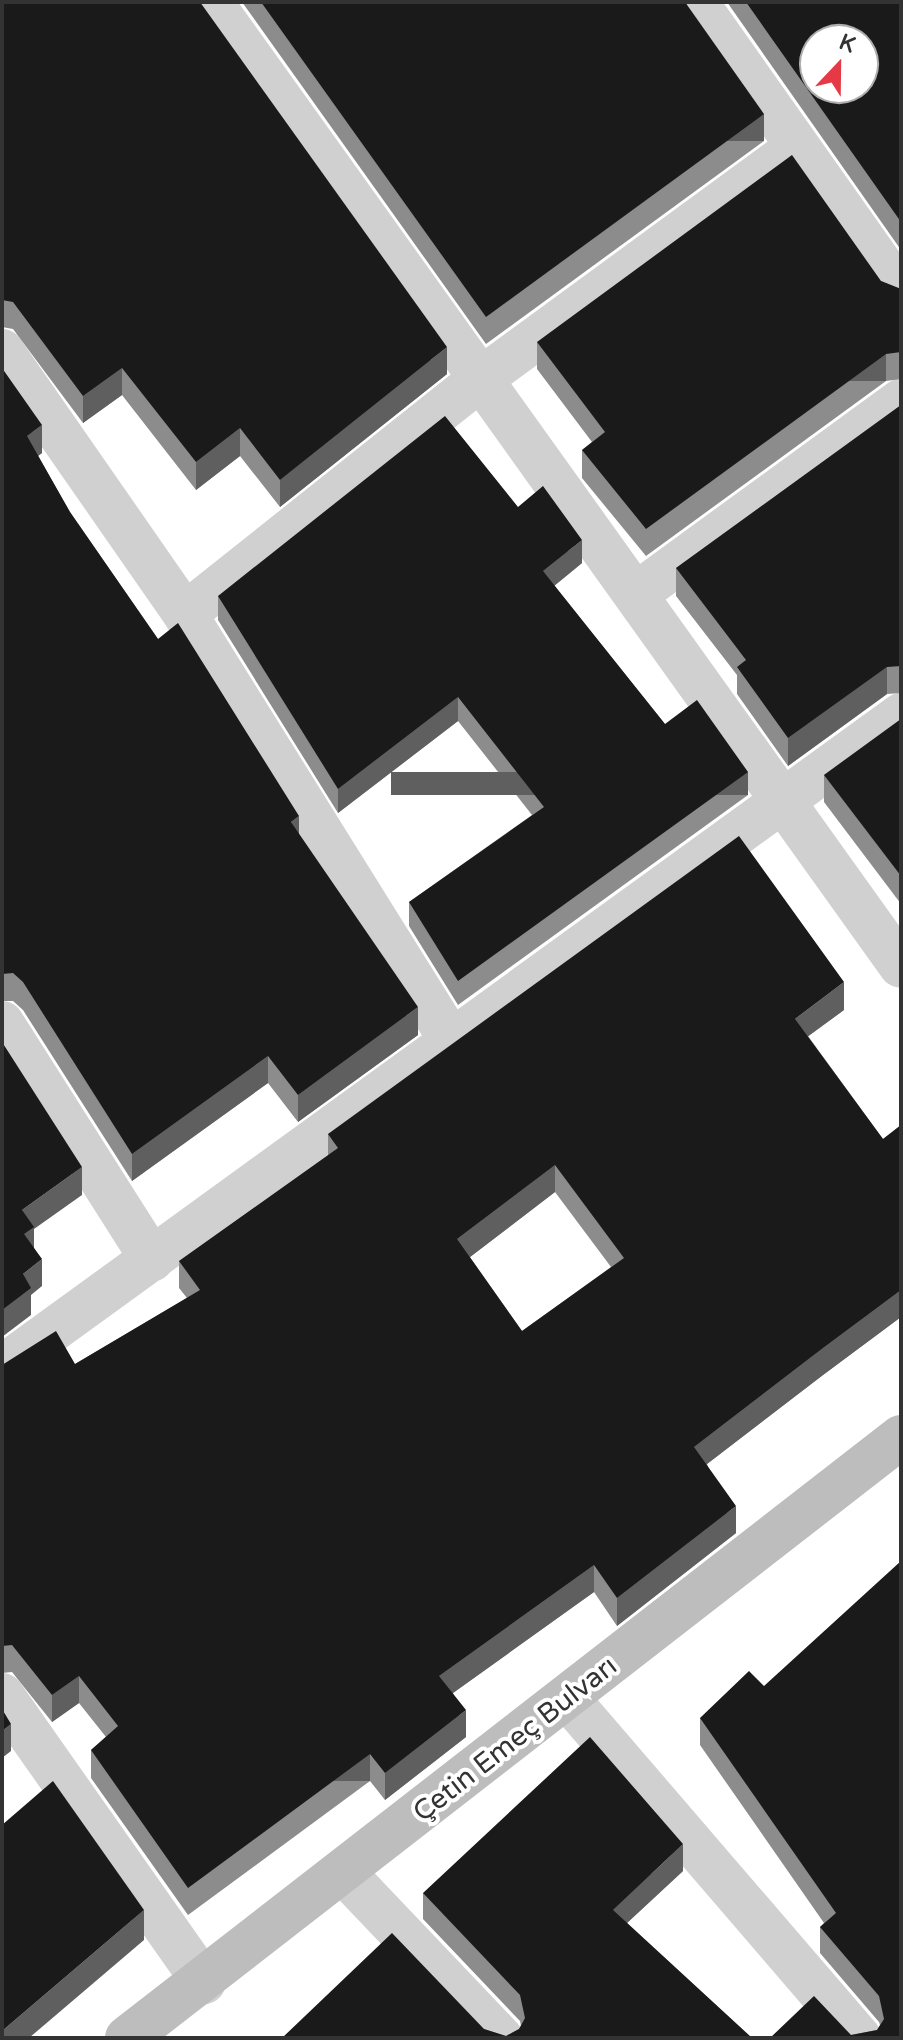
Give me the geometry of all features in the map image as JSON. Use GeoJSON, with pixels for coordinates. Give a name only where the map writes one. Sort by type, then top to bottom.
{"type":"FeatureCollection","features":[{"type":"Feature","properties":{"kind":"main road","name":"Çetin Emeç Bulvarı"},"geometry":{"type":"LineString","coordinates":[[127,2038],[204,1982],[901,1437]]}},
{"type":"Feature","properties":{"kind":"street"},"geometry":{"type":"LineString","coordinates":[[211,2],[901,966]]}},
{"type":"Feature","properties":{"kind":"street"},"geometry":{"type":"LineString","coordinates":[[696,2],[901,293]]}},
{"type":"Feature","properties":{"kind":"street"},"geometry":{"type":"LineString","coordinates":[[185,614],[482,378],[798,147]]}},
{"type":"Feature","properties":{"kind":"street"},"geometry":{"type":"LineString","coordinates":[[2,351],[185,614],[452,1042]]}},
{"type":"Feature","properties":{"kind":"street"},"geometry":{"type":"LineString","coordinates":[[636,594],[901,401]]}},
{"type":"Feature","properties":{"kind":"street"},"geometry":{"type":"LineString","coordinates":[[2,1367],[901,715]]}},
{"type":"Feature","properties":{"kind":"street"},"geometry":{"type":"LineString","coordinates":[[2,1023],[152,1259]]}},
{"type":"Feature","properties":{"kind":"street"},"geometry":{"type":"LineString","coordinates":[[2,1695],[204,1982]]}},
{"type":"Feature","properties":{"kind":"street"},"geometry":{"type":"LineString","coordinates":[[568,1699],[860,2038]]}},
{"type":"Feature","properties":{"kind":"street"},"geometry":{"type":"LineString","coordinates":[[344,1873],[501,2038]]}},
{"type":"Feature","properties":{"kind":"building"},"geometry":{"type":"Polygon","coordinates":[[[2,2],[200,2],[447,347],[280,480],[240,428],[196,462],[122,368],[83,396],[13,302],[2,300],[2,2]]]}},
{"type":"Feature","properties":{"kind":"building"},"geometry":{"type":"Polygon","coordinates":[[[261,2],[685,2],[764,114],[486,317],[261,2]]]}},
{"type":"Feature","properties":{"kind":"building"},"geometry":{"type":"Polygon","coordinates":[[[746,2],[901,2],[901,222],[818,104],[879,104],[879,24],[799,24],[799,77],[746,2]]]}},
{"type":"Feature","properties":{"kind":"building"},"geometry":{"type":"Polygon","coordinates":[[[792,155],[881,281],[901,289],[901,352],[886,354],[646,529],[582,450],[605,432],[537,342],[792,155]]]}},
{"type":"Feature","properties":{"kind":"building"},"geometry":{"type":"Polygon","coordinates":[[[2,368],[42,425],[27,436],[70,512],[158,639],[178,623],[299,816],[291,822],[418,1007],[298,1095],[268,1056],[132,1154],[23,982],[13,973],[2,974],[2,368]]]}},
{"type":"Feature","properties":{"kind":"building"},"geometry":{"type":"Polygon","coordinates":[[[901,405],[901,666],[887,667],[788,738],[737,667],[746,660],[676,568],[901,405]]]}},
{"type":"Feature","properties":{"kind":"building"},"geometry":{"type":"Polygon","coordinates":[[[445,416],[518,507],[543,486],[582,540],[543,571],[665,724],[697,700],[748,772],[458,981],[409,902],[544,807],[458,697],[338,789],[218,596],[445,416]]]}},
{"type":"Feature","properties":{"kind":"building"},"geometry":{"type":"Polygon","coordinates":[[[901,719],[901,876],[824,775],[901,719]]]}},
{"type":"Feature","properties":{"kind":"building"},"geometry":{"type":"Polygon","coordinates":[[[739,836],[844,982],[795,1019],[883,1139],[901,1125],[901,1290],[694,1447],[736,1506],[617,1598],[594,1565],[439,1676],[466,1710],[385,1773],[370,1754],[188,1888],[91,1750],[118,1726],[79,1676],[52,1695],[12,1645],[2,1646],[2,1365],[56,1331],[75,1364],[200,1290],[179,1261],[338,1148],[328,1134],[739,836]],[[555,1165],[457,1239],[522,1331],[624,1258],[555,1165]]]}},
{"type":"Feature","properties":{"kind":"building"},"geometry":{"type":"Polygon","coordinates":[[[2,1042],[82,1167],[22,1210],[34,1227],[24,1234],[42,1259],[23,1274],[31,1288],[2,1310],[2,1042]]]}},
{"type":"Feature","properties":{"kind":"building"},"geometry":{"type":"Polygon","coordinates":[[[901,1561],[901,2038],[770,2038],[814,1996],[851,2035],[877,2030],[884,2019],[879,1996],[820,1927],[836,1913],[700,1718],[749,1671],[764,1686],[901,1561]]]}},
{"type":"Feature","properties":{"kind":"building"},"geometry":{"type":"Polygon","coordinates":[[[2,1709],[11,1724],[2,1731],[2,1709]]]}},
{"type":"Feature","properties":{"kind":"building"},"geometry":{"type":"Polygon","coordinates":[[[590,1737],[683,1844],[613,1910],[752,2038],[282,2038],[392,1933],[484,2029],[506,2036],[519,2029],[525,2018],[520,1995],[423,1893],[590,1737]]]}},
{"type":"Feature","properties":{"kind":"building"},"geometry":{"type":"Polygon","coordinates":[[[53,1781],[144,1910],[2,2031],[2,1825],[53,1781]]]}}]}
